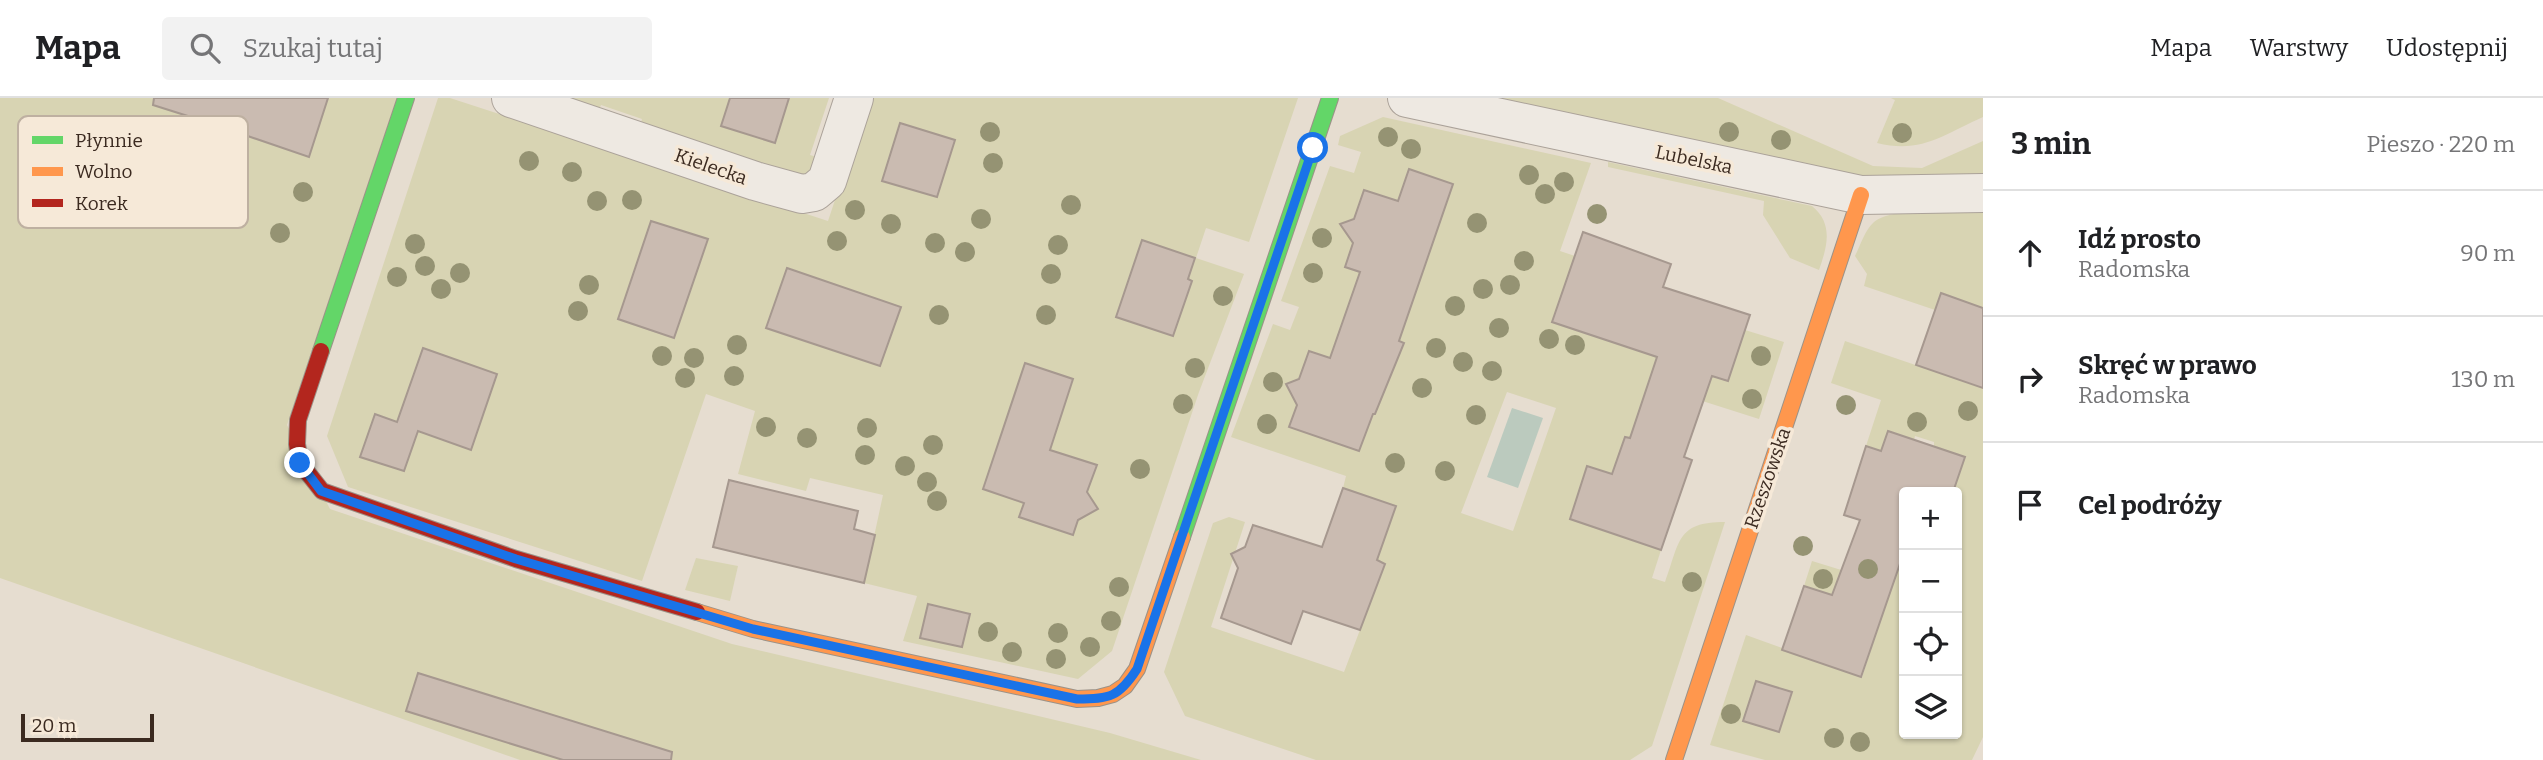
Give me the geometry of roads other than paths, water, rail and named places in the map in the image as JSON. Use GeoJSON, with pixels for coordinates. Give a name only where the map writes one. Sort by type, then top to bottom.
{"type":"FeatureCollection","features":[{"type":"Feature","properties":{"kind":"street"},"geometry":{"type":"LineString","coordinates":[[406,98],[298,420],[297,444],[300,463],[321,491],[516,559],[753,629],[1077,699],[1099,699],[1116,695],[1128,684],[1137,669],[1330,98]]}},
{"type":"Feature","properties":{"kind":"street","name":"Kielecka"},"geometry":{"type":"LineString","coordinates":[[511,98],[755,181],[802,194],[814,192],[827,181],[854,98]]}},
{"type":"Feature","properties":{"kind":"street","name":"Lubelska"},"geometry":{"type":"LineString","coordinates":[[1407,98],[1861,195],[1983,193]]}},
{"type":"Feature","properties":{"kind":"street","name":"Rzeszowska"},"geometry":{"type":"LineString","coordinates":[[1674,760],[1861,195]]}}]}
